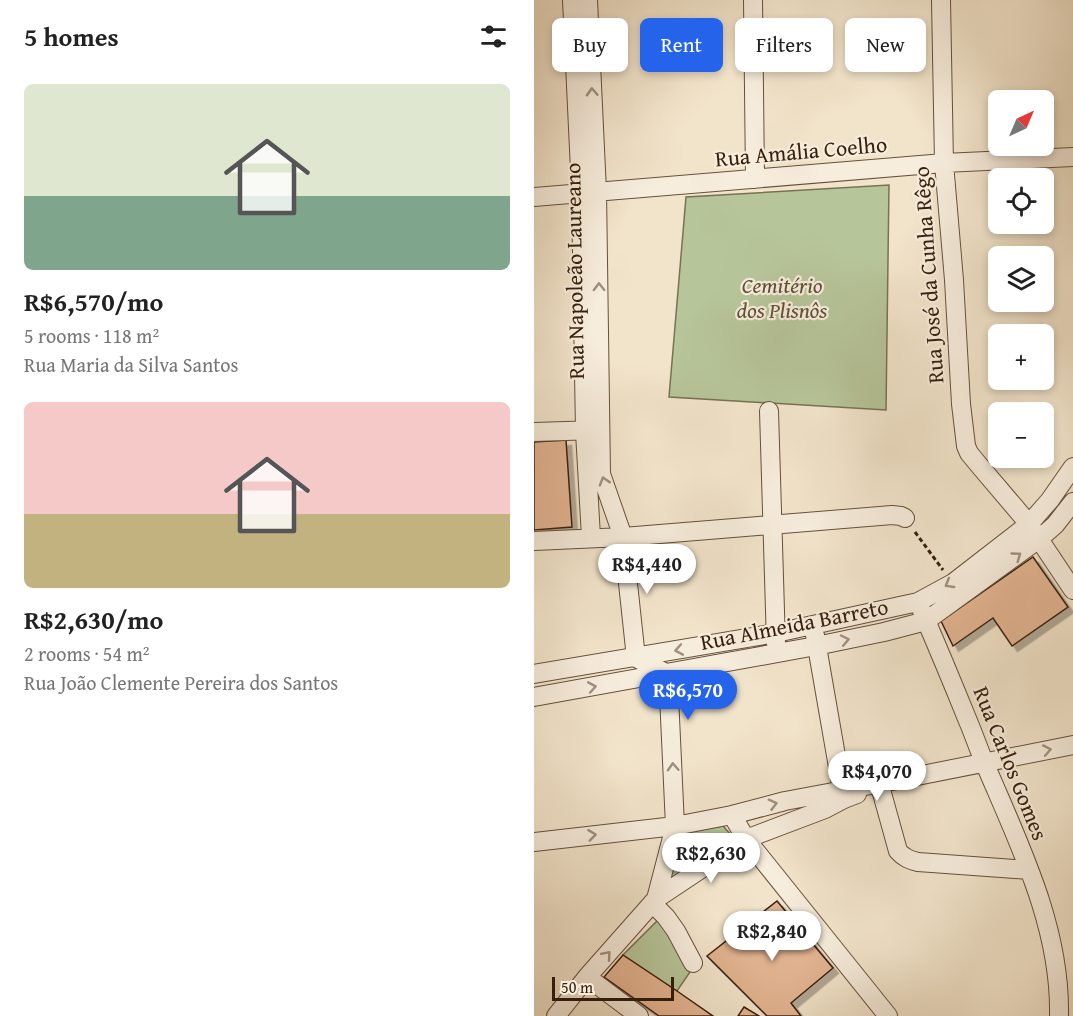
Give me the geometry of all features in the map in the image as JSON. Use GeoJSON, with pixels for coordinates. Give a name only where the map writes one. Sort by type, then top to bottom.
{"type":"FeatureCollection","features":[{"type":"Feature","properties":{"kind":"street","name":"Rua Napoleão Laureano"},"geometry":{"type":"LineString","coordinates":[[572,0],[589,192]]}},
{"type":"Feature","properties":{"kind":"street","name":"Rua Napoleão Laureano"},"geometry":{"type":"LineString","coordinates":[[588,0],[593,431],[591,537]]}},
{"type":"Feature","properties":{"kind":"street"},"geometry":{"type":"LineString","coordinates":[[753,0],[755,179]]}},
{"type":"Feature","properties":{"kind":"street","name":"Rua José da Cunha Rêgo"},"geometry":{"type":"LineString","coordinates":[[941,0],[944,163],[966,446],[969,453],[1034,532],[1073,590]]}},
{"type":"Feature","properties":{"kind":"street","name":"Rua Amália Coelho"},"geometry":{"type":"LineString","coordinates":[[534,197],[944,163],[1073,157]]}},
{"type":"Feature","properties":{"kind":"street"},"geometry":{"type":"LineString","coordinates":[[769,411],[775,652]]}},
{"type":"Feature","properties":{"kind":"street","name":"Rua Napoleão Laureano"},"geometry":{"type":"LineString","coordinates":[[593,431],[601,474],[623,537],[636,658]]}},
{"type":"Feature","properties":{"kind":"street"},"geometry":{"type":"LineString","coordinates":[[534,432],[593,431]]}},
{"type":"Feature","properties":{"kind":"street"},"geometry":{"type":"LineString","coordinates":[[1034,532],[1050,500],[1073,467]]}},
{"type":"Feature","properties":{"kind":"street"},"geometry":{"type":"LineString","coordinates":[[1034,532],[1055,525],[1073,502]]}},
{"type":"Feature","properties":{"kind":"street"},"geometry":{"type":"LineString","coordinates":[[534,541],[623,537],[892,515],[905,518]]}},
{"type":"Feature","properties":{"kind":"street","name":"Rua Almeida Barreto"},"geometry":{"type":"LineString","coordinates":[[534,674],[776,633],[918,602],[953,583],[1034,532]]}},
{"type":"Feature","properties":{"kind":"street","name":"Rua Almeida Barreto"},"geometry":{"type":"LineString","coordinates":[[534,697],[816,646],[926,621],[1034,532]]}},
{"type":"Feature","properties":{"kind":"street","name":"Rua Carlos Gomes"},"geometry":{"type":"LineString","coordinates":[[918,602],[1006,810],[1045,916],[1054,950],[1060,998],[1059,1016]]}},
{"type":"Feature","properties":{"kind":"street"},"geometry":{"type":"LineString","coordinates":[[814,624],[842,790]]}},
{"type":"Feature","properties":{"kind":"street"},"geometry":{"type":"LineString","coordinates":[[636,658],[668,674],[675,826],[654,901]]}},
{"type":"Feature","properties":{"kind":"street"},"geometry":{"type":"LineString","coordinates":[[534,842],[675,826],[732,815],[785,801],[1073,745]]}},
{"type":"Feature","properties":{"kind":"street"},"geometry":{"type":"LineString","coordinates":[[556,1016],[654,901],[746,839],[886,783]]}},
{"type":"Feature","properties":{"kind":"street"},"geometry":{"type":"LineString","coordinates":[[886,783],[898,851],[906,858],[918,862],[1029,870]]}},
{"type":"Feature","properties":{"kind":"street"},"geometry":{"type":"LineString","coordinates":[[732,815],[746,839],[888,1016]]}},
{"type":"Feature","properties":{"kind":"street"},"geometry":{"type":"LineString","coordinates":[[654,901],[676,931],[693,963]]}},
{"type":"Feature","properties":{"kind":"street"},"geometry":{"type":"LineString","coordinates":[[587,977],[639,1016]]}},
{"type":"Feature","properties":{"kind":"path"},"geometry":{"type":"LineString","coordinates":[[905,518],[953,583]]}},
{"type":"Feature","properties":{"kind":"green space","name":"Cemitério dos Plisnôs"},"geometry":{"type":"Polygon","coordinates":[[[889,185],[886,410],[669,397],[686,197],[889,185]]]}},
{"type":"Feature","properties":{"kind":"green space"},"geometry":{"type":"Polygon","coordinates":[[[723,826],[732,836],[731,842],[672,883],[666,875],[680,836],[688,832],[723,826]]]}},
{"type":"Feature","properties":{"kind":"green space"},"geometry":{"type":"Polygon","coordinates":[[[660,918],[690,972],[677,991],[623,955],[660,918]]]}},
{"type":"Feature","properties":{"kind":"building"},"geometry":{"type":"Polygon","coordinates":[[[566,440],[572,527],[534,530],[534,442],[566,440]]]}},
{"type":"Feature","properties":{"kind":"building"},"geometry":{"type":"Polygon","coordinates":[[[1033,557],[1068,607],[1012,646],[993,618],[953,646],[941,621],[1033,557]]]}},
{"type":"Feature","properties":{"kind":"building"},"geometry":{"type":"Polygon","coordinates":[[[777,901],[833,968],[791,1003],[801,1016],[767,1016],[707,956],[777,901]]]}},
{"type":"Feature","properties":{"kind":"building"},"geometry":{"type":"Polygon","coordinates":[[[623,955],[713,1016],[659,1016],[604,977],[623,955]]]}},
{"type":"Feature","properties":{"kind":"building"},"geometry":{"type":"Polygon","coordinates":[[[744,1007],[759,1016],[738,1016],[744,1007]]]}}]}
